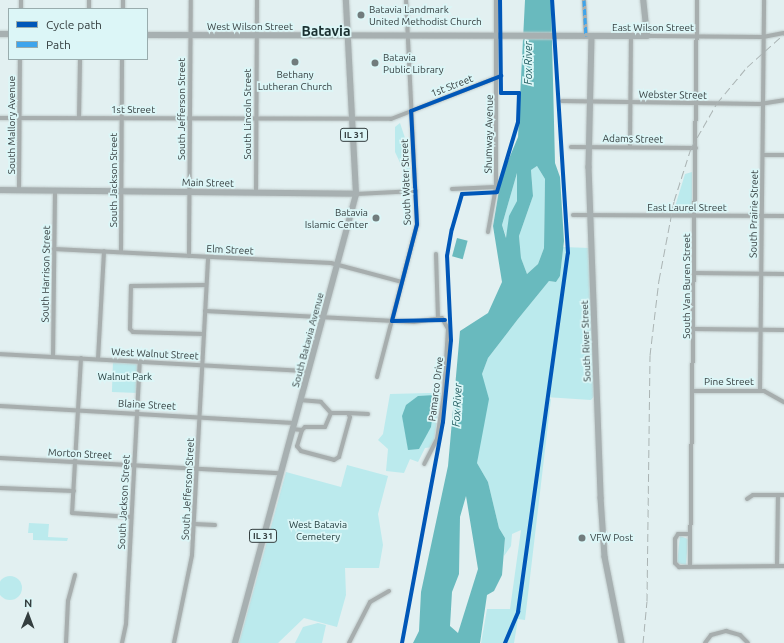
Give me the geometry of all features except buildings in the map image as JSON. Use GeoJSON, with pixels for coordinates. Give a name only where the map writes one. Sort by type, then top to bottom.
{"type":"FeatureCollection","features":[{"type":"Feature","properties":{"kind":"main road","name":"IL 31"},"geometry":{"type":"LineString","coordinates":[[346,0],[348,36]]}},
{"type":"Feature","properties":{"kind":"main road"},"geometry":{"type":"LineString","coordinates":[[643,0],[647,36]]}},
{"type":"Feature","properties":{"kind":"main road","name":"West Wilson Street"},"geometry":{"type":"LineString","coordinates":[[148,35],[521,36]]}},
{"type":"Feature","properties":{"kind":"main road","name":"South Batavia Avenue"},"geometry":{"type":"LineString","coordinates":[[235,643],[356,194],[348,36]]}},
{"type":"Feature","properties":{"kind":"main road","name":"East Wilson Street"},"geometry":{"type":"LineString","coordinates":[[521,36],[647,36]]}},
{"type":"Feature","properties":{"kind":"main road","name":"South River Street"},"geometry":{"type":"LineString","coordinates":[[589,36],[590,215],[602,531],[622,643]]}},
{"type":"Feature","properties":{"kind":"main road","name":"Main Street"},"geometry":{"type":"LineString","coordinates":[[0,190],[356,194]]}},
{"type":"Feature","properties":{"kind":"street","name":"South Jefferson Street"},"geometry":{"type":"LineString","coordinates":[[189,256],[191,0]]}},
{"type":"Feature","properties":{"kind":"street","name":"South Lincoln Street"},"geometry":{"type":"LineString","coordinates":[[256,193],[257,0]]}},
{"type":"Feature","properties":{"kind":"street","name":"South Water Street"},"geometry":{"type":"LineString","coordinates":[[377,377],[417,224],[406,0]]}},
{"type":"Feature","properties":{"kind":"street","name":"Shumway Avenue"},"geometry":{"type":"LineString","coordinates":[[488,232],[496,187],[498,36],[496,0]]}},
{"type":"Feature","properties":{"kind":"street","name":"South Van Buren Street"},"geometry":{"type":"LineString","coordinates":[[690,566],[696,273],[695,216],[697,0]]}},
{"type":"Feature","properties":{"kind":"street","name":"South Prairie Street"},"geometry":{"type":"LineString","coordinates":[[760,390],[764,0]]}},
{"type":"Feature","properties":{"kind":"street"},"geometry":{"type":"LineString","coordinates":[[584,1],[589,36]]}},
{"type":"Feature","properties":{"kind":"street","name":"East Wilson Street"},"geometry":{"type":"LineString","coordinates":[[647,36],[764,37],[784,33]]}},
{"type":"Feature","properties":{"kind":"street"},"geometry":{"type":"LineString","coordinates":[[630,147],[631,37]]}},
{"type":"Feature","properties":{"kind":"street","name":"South Mallory Avenue"},"geometry":{"type":"LineString","coordinates":[[20,60],[20,190]]}},
{"type":"Feature","properties":{"kind":"street"},"geometry":{"type":"LineString","coordinates":[[79,118],[80,60]]}},
{"type":"Feature","properties":{"kind":"street","name":"South Jackson Street"},"geometry":{"type":"LineString","coordinates":[[121,252],[122,60]]}},
{"type":"Feature","properties":{"kind":"street","name":"1st Street"},"geometry":{"type":"LineString","coordinates":[[0,118],[392,119],[498,77]]}},
{"type":"Feature","properties":{"kind":"street","name":"Webster Street"},"geometry":{"type":"LineString","coordinates":[[562,101],[763,104],[784,100]]}},
{"type":"Feature","properties":{"kind":"street","name":"Adams Street"},"geometry":{"type":"LineString","coordinates":[[571,147],[696,148]]}},
{"type":"Feature","properties":{"kind":"street"},"geometry":{"type":"LineString","coordinates":[[763,155],[784,155]]}},
{"type":"Feature","properties":{"kind":"street"},"geometry":{"type":"LineString","coordinates":[[452,189],[496,187]]}},
{"type":"Feature","properties":{"kind":"street","name":"Main Street"},"geometry":{"type":"LineString","coordinates":[[356,194],[416,190]]}},
{"type":"Feature","properties":{"kind":"street","name":"South Harrison Street"},"geometry":{"type":"LineString","coordinates":[[53,357],[55,191]]}},
{"type":"Feature","properties":{"kind":"street","name":"East Laurel Street"},"geometry":{"type":"LineString","coordinates":[[573,215],[784,216]]}},
{"type":"Feature","properties":{"kind":"street","name":"Elm Street"},"geometry":{"type":"LineString","coordinates":[[54,249],[338,264],[402,282]]}},
{"type":"Feature","properties":{"kind":"street"},"geometry":{"type":"LineString","coordinates":[[98,359],[104,251]]}},
{"type":"Feature","properties":{"kind":"street"},"geometry":{"type":"LineString","coordinates":[[205,311],[392,321],[438,319],[436,254]]}},
{"type":"Feature","properties":{"kind":"street","name":"South Jefferson Street"},"geometry":{"type":"LineString","coordinates":[[174,643],[192,555],[208,256]]}},
{"type":"Feature","properties":{"kind":"street"},"geometry":{"type":"LineString","coordinates":[[696,273],[784,274]]}},
{"type":"Feature","properties":{"kind":"street"},"geometry":{"type":"LineString","coordinates":[[204,334],[133,332],[130,329],[131,286],[206,285]]}},
{"type":"Feature","properties":{"kind":"street","name":"Pamarco Drive"},"geometry":{"type":"LineString","coordinates":[[424,464],[437,439],[444,394],[448,329],[447,321],[438,319]]}},
{"type":"Feature","properties":{"kind":"street"},"geometry":{"type":"LineString","coordinates":[[695,329],[784,330]]}},
{"type":"Feature","properties":{"kind":"street","name":"West Walnut Street"},"geometry":{"type":"LineString","coordinates":[[0,354],[308,371]]}},
{"type":"Feature","properties":{"kind":"street"},"geometry":{"type":"LineString","coordinates":[[81,358],[72,513],[131,517]]}},
{"type":"Feature","properties":{"kind":"street","name":"South Jackson Street"},"geometry":{"type":"LineString","coordinates":[[122,643],[140,361]]}},
{"type":"Feature","properties":{"kind":"street","name":"Pine Street"},"geometry":{"type":"LineString","coordinates":[[694,391],[760,390],[784,402]]}},
{"type":"Feature","properties":{"kind":"street"},"geometry":{"type":"LineString","coordinates":[[300,400],[321,402],[331,413],[368,414]]}},
{"type":"Feature","properties":{"kind":"street","name":"Blaine Street"},"geometry":{"type":"LineString","coordinates":[[0,406],[200,416],[294,423]]}},
{"type":"Feature","properties":{"kind":"street"},"geometry":{"type":"LineString","coordinates":[[292,429],[302,430],[305,427],[326,427],[331,413]]}},
{"type":"Feature","properties":{"kind":"street"},"geometry":{"type":"LineString","coordinates":[[302,430],[298,449],[337,459],[350,420],[348,413]]}},
{"type":"Feature","properties":{"kind":"street","name":"Morton Street"},"geometry":{"type":"LineString","coordinates":[[0,458],[280,473]]}},
{"type":"Feature","properties":{"kind":"street"},"geometry":{"type":"LineString","coordinates":[[0,488],[74,491]]}},
{"type":"Feature","properties":{"kind":"street"},"geometry":{"type":"LineString","coordinates":[[747,499],[753,495],[784,495]]}},
{"type":"Feature","properties":{"kind":"street"},"geometry":{"type":"LineString","coordinates":[[777,566],[778,495]]}},
{"type":"Feature","properties":{"kind":"street"},"geometry":{"type":"LineString","coordinates":[[194,524],[215,525]]}},
{"type":"Feature","properties":{"kind":"street"},"geometry":{"type":"LineString","coordinates":[[690,534],[676,537],[675,563],[679,567],[784,566]]}},
{"type":"Feature","properties":{"kind":"street"},"geometry":{"type":"LineString","coordinates":[[66,643],[68,601],[75,575]]}},
{"type":"Feature","properties":{"kind":"street"},"geometry":{"type":"LineString","coordinates":[[349,643],[370,602],[389,590]]}},
{"type":"Feature","properties":{"kind":"street"},"geometry":{"type":"LineString","coordinates":[[704,643],[711,635],[726,631],[740,635],[748,643]]}},
{"type":"Feature","properties":{"kind":"green space"},"geometry":{"type":"Polygon","coordinates":[[[400,123],[409,150],[411,186],[395,152],[395,127],[400,123]]]}},
{"type":"Feature","properties":{"kind":"green space"},"geometry":{"type":"Polygon","coordinates":[[[537,166],[545,179],[544,248],[538,264],[527,274],[521,258],[519,236],[533,196],[531,170],[537,166]]]}},
{"type":"Feature","properties":{"kind":"green space"},"geometry":{"type":"Polygon","coordinates":[[[692,172],[692,214],[673,213],[685,174],[692,172]]]}},
{"type":"Feature","properties":{"kind":"green space"},"geometry":{"type":"Polygon","coordinates":[[[517,173],[517,201],[509,220],[507,239],[502,225],[517,173]]]}},
{"type":"Feature","properties":{"kind":"green space"},"geometry":{"type":"Polygon","coordinates":[[[563,247],[590,248],[595,395],[591,400],[545,397],[551,399],[525,620],[518,619],[514,643],[481,643],[487,609],[510,609],[521,530],[512,534],[511,546],[504,556],[505,538],[499,528],[488,482],[477,463],[482,374],[488,358],[518,319],[549,281],[556,282],[560,276],[563,247]]]}},
{"type":"Feature","properties":{"kind":"green space","name":"Walnut Park"},"geometry":{"type":"Polygon","coordinates":[[[113,361],[139,362],[138,393],[112,392],[113,361]]]}},
{"type":"Feature","properties":{"kind":"green space"},"geometry":{"type":"Polygon","coordinates":[[[441,393],[433,447],[425,448],[418,462],[410,459],[404,473],[386,471],[388,449],[378,440],[383,434],[390,394],[441,393]]]}},
{"type":"Feature","properties":{"kind":"green space","name":"West Batavia Cemetery"},"geometry":{"type":"Polygon","coordinates":[[[347,465],[388,476],[378,514],[383,545],[379,568],[345,568],[346,595],[337,627],[304,618],[278,643],[239,643],[286,472],[341,487],[347,465]]]}},
{"type":"Feature","properties":{"kind":"green space"},"geometry":{"type":"Polygon","coordinates":[[[29,523],[49,524],[48,537],[68,538],[67,541],[33,540],[33,533],[28,533],[29,523]]]}},
{"type":"Feature","properties":{"kind":"green space"},"geometry":{"type":"Polygon","coordinates":[[[680,536],[688,539],[686,565],[677,563],[680,536]]]}},
{"type":"Feature","properties":{"kind":"green space"},"geometry":{"type":"Polygon","coordinates":[[[10,576],[15,577],[19,579],[22,588],[19,597],[10,600],[1,597],[-1,593],[-1,583],[1,579],[10,576]]]}},
{"type":"Feature","properties":{"kind":"green space"},"geometry":{"type":"Polygon","coordinates":[[[318,623],[326,625],[322,643],[295,643],[303,627],[318,623]]]}},
{"type":"Feature","properties":{"kind":"water","name":"Fox River"},"geometry":{"type":"Polygon","coordinates":[[[525,0],[551,0],[555,163],[560,177],[564,241],[560,276],[556,282],[549,281],[518,319],[488,358],[482,374],[489,399],[477,463],[488,482],[499,528],[505,538],[502,575],[494,591],[487,595],[480,643],[413,643],[419,631],[421,592],[448,466],[460,331],[488,313],[502,282],[493,226],[501,178],[518,137],[525,0]],[[537,166],[531,170],[533,196],[519,236],[521,258],[527,274],[538,264],[544,248],[545,179],[537,166]],[[517,173],[502,225],[506,238],[509,216],[517,201],[517,173]],[[466,496],[460,517],[459,574],[452,592],[450,626],[458,633],[478,569],[466,496]]]}},
{"type":"Feature","properties":{"kind":"water"},"geometry":{"type":"Polygon","coordinates":[[[457,238],[468,241],[463,259],[452,256],[457,238]]]}},
{"type":"Feature","properties":{"kind":"water"},"geometry":{"type":"Polygon","coordinates":[[[435,395],[431,427],[419,449],[408,450],[402,416],[406,405],[418,396],[435,395]]]}},
{"type":"Feature","properties":{"kind":"railway"},"geometry":{"type":"LineString","coordinates":[[643,643],[647,601],[650,355],[659,280],[674,201],[691,148],[717,103],[747,67],[784,34]]}},
{"type":"Feature","properties":{"kind":"marked path"},"geometry":{"type":"LineString","coordinates":[[584,0],[586,36]]}},
{"type":"Feature","properties":{"kind":"cycle path"},"geometry":{"type":"LineString","coordinates":[[402,643],[443,422],[451,340],[447,256],[452,229],[462,194],[497,192],[518,122],[519,93],[501,93],[500,0]]}},
{"type":"Feature","properties":{"kind":"cycle path"},"geometry":{"type":"LineString","coordinates":[[505,643],[518,612],[568,253],[552,0]]}},
{"type":"Feature","properties":{"kind":"cycle path"},"geometry":{"type":"LineString","coordinates":[[445,320],[392,321],[417,224],[411,111],[501,76]]}},
{"type":"Feature","properties":{"kind":"place","name":"Batavia Landmark United Methodist Church"},"geometry":{"type":"Point","coordinates":[361,15]}},
{"type":"Feature","properties":{"kind":"place","name":"Bethany Lutheran Church"},"geometry":{"type":"Point","coordinates":[295,62]}},
{"type":"Feature","properties":{"kind":"place","name":"Batavia Public Library"},"geometry":{"type":"Point","coordinates":[375,63]}},
{"type":"Feature","properties":{"kind":"place","name":"Batavia Islamic Center"},"geometry":{"type":"Point","coordinates":[376,218]}},
{"type":"Feature","properties":{"kind":"place","name":"VFW Post"},"geometry":{"type":"Point","coordinates":[582,538]}},
{"type":"Feature","properties":{"kind":"district","name":"Batavia"},"geometry":{"type":"Point","coordinates":[326,31]}}]}
